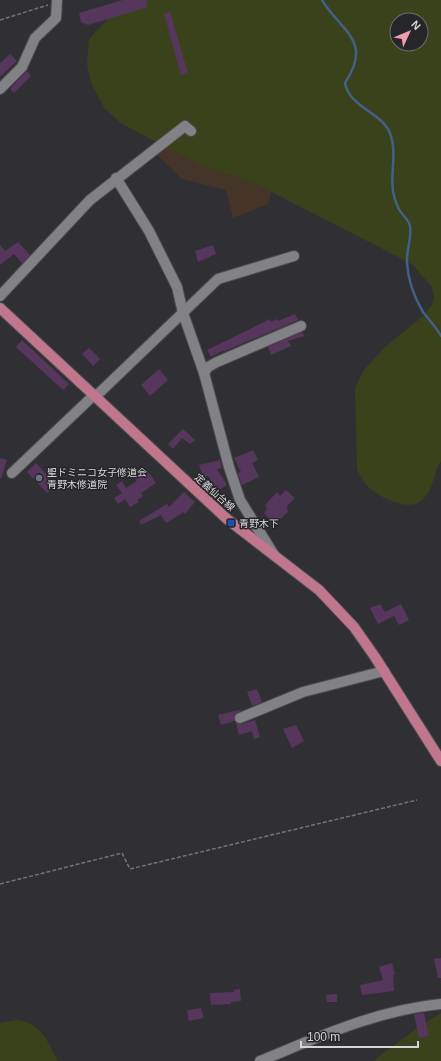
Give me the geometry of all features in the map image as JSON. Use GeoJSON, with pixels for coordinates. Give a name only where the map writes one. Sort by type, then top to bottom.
{"type":"FeatureCollection","features":[{"type":"Feature","properties":{"kind":"main road","name":"定義仙台線"},"geometry":{"type":"LineString","coordinates":[[0,308],[216,510],[319,590],[354,627],[441,760]]}},
{"type":"Feature","properties":{"kind":"street"},"geometry":{"type":"LineString","coordinates":[[0,89],[22,67],[35,38],[56,18],[57,1]]}},
{"type":"Feature","properties":{"kind":"street"},"geometry":{"type":"LineString","coordinates":[[0,296],[90,200],[116,178],[150,154],[184,126],[192,131]]}},
{"type":"Feature","properties":{"kind":"street"},"geometry":{"type":"LineString","coordinates":[[116,178],[156,245],[177,287],[183,313],[204,373],[228,467],[240,500],[275,556]]}},
{"type":"Feature","properties":{"kind":"street"},"geometry":{"type":"LineString","coordinates":[[12,473],[218,279],[294,256]]}},
{"type":"Feature","properties":{"kind":"street"},"geometry":{"type":"LineString","coordinates":[[204,373],[208,368],[217,362],[301,326]]}},
{"type":"Feature","properties":{"kind":"street"},"geometry":{"type":"LineString","coordinates":[[240,718],[303,692],[384,671]]}},
{"type":"Feature","properties":{"kind":"street"},"geometry":{"type":"LineString","coordinates":[[260,1061],[378,1015],[441,1004]]}},
{"type":"Feature","properties":{"kind":"path"},"geometry":{"type":"LineString","coordinates":[[0,20],[57,1]]}},
{"type":"Feature","properties":{"kind":"path"},"geometry":{"type":"LineString","coordinates":[[0,884],[122,853],[130,869],[417,800]]}},
{"type":"Feature","properties":{"kind":"shaded area"},"geometry":{"type":"Polygon","coordinates":[[[194,116],[278,168],[268,204],[233,218],[226,190],[182,179],[151,149],[194,116]]]}},
{"type":"Feature","properties":{"kind":"green space"},"geometry":{"type":"Polygon","coordinates":[[[126,0],[441,0],[441,461],[436,470],[432,486],[422,500],[410,505],[396,503],[376,493],[363,480],[357,469],[355,388],[364,370],[385,347],[423,316],[432,305],[434,297],[432,287],[412,264],[254,183],[199,164],[121,123],[105,109],[91,83],[87,64],[89,39],[126,0]]]}},
{"type":"Feature","properties":{"kind":"green space"},"geometry":{"type":"Polygon","coordinates":[[[441,1013],[441,1061],[373,1061],[420,1026],[441,1013]]]}},
{"type":"Feature","properties":{"kind":"green space"},"geometry":{"type":"Polygon","coordinates":[[[18,1020],[34,1026],[39,1030],[47,1040],[58,1061],[0,1061],[0,1023],[18,1020]]]}},
{"type":"Feature","properties":{"kind":"building"},"geometry":{"type":"Polygon","coordinates":[[[123,0],[146,0],[148,7],[88,25],[81,22],[79,13],[123,0]]]}},
{"type":"Feature","properties":{"kind":"building"},"geometry":{"type":"Polygon","coordinates":[[[170,12],[188,73],[181,75],[164,14],[170,12]]]}},
{"type":"Feature","properties":{"kind":"building"},"geometry":{"type":"Polygon","coordinates":[[[10,54],[17,61],[0,77],[0,63],[10,54]]]}},
{"type":"Feature","properties":{"kind":"building"},"geometry":{"type":"Polygon","coordinates":[[[27,71],[31,76],[14,93],[10,89],[27,71]]]}},
{"type":"Feature","properties":{"kind":"building"},"geometry":{"type":"Polygon","coordinates":[[[18,242],[30,255],[22,263],[14,254],[0,265],[0,245],[5,251],[18,242]]]}},
{"type":"Feature","properties":{"kind":"building"},"geometry":{"type":"Polygon","coordinates":[[[213,245],[216,254],[198,262],[195,251],[213,245]]]}},
{"type":"Feature","properties":{"kind":"building"},"geometry":{"type":"Polygon","coordinates":[[[295,314],[298,320],[222,351],[211,357],[207,350],[270,319],[271,322],[277,319],[278,321],[295,314]]]}},
{"type":"Feature","properties":{"kind":"building"},"geometry":{"type":"Polygon","coordinates":[[[302,332],[304,336],[288,341],[291,346],[271,355],[268,347],[302,332]]]}},
{"type":"Feature","properties":{"kind":"building"},"geometry":{"type":"Polygon","coordinates":[[[22,340],[69,384],[63,390],[16,347],[22,340]]]}},
{"type":"Feature","properties":{"kind":"building"},"geometry":{"type":"Polygon","coordinates":[[[89,348],[100,359],[93,366],[82,354],[89,348]]]}},
{"type":"Feature","properties":{"kind":"building"},"geometry":{"type":"Polygon","coordinates":[[[159,369],[168,380],[150,396],[141,385],[159,369]]]}},
{"type":"Feature","properties":{"kind":"building"},"geometry":{"type":"Polygon","coordinates":[[[183,429],[195,440],[190,444],[182,438],[173,449],[168,444],[183,429]]]}},
{"type":"Feature","properties":{"kind":"building"},"geometry":{"type":"Polygon","coordinates":[[[253,450],[258,460],[252,463],[259,477],[242,485],[238,473],[241,472],[234,458],[253,450]]]}},
{"type":"Feature","properties":{"kind":"building"},"geometry":{"type":"Polygon","coordinates":[[[0,458],[7,460],[1,479],[0,478],[0,458]]]}},
{"type":"Feature","properties":{"kind":"building"},"geometry":{"type":"Polygon","coordinates":[[[220,460],[222,468],[217,469],[227,485],[218,491],[208,476],[203,477],[199,465],[220,460]]]}},
{"type":"Feature","properties":{"kind":"building"},"geometry":{"type":"Polygon","coordinates":[[[36,463],[56,485],[47,493],[27,472],[36,463]]]}},
{"type":"Feature","properties":{"kind":"building"},"geometry":{"type":"Polygon","coordinates":[[[147,470],[156,483],[141,493],[143,496],[137,500],[139,502],[130,507],[125,499],[118,504],[114,498],[122,493],[116,485],[122,481],[126,488],[137,481],[135,479],[147,470]]]}},
{"type":"Feature","properties":{"kind":"building"},"geometry":{"type":"Polygon","coordinates":[[[286,490],[295,498],[287,506],[288,512],[274,525],[264,513],[267,509],[265,505],[277,492],[280,496],[286,490]]]}},
{"type":"Feature","properties":{"kind":"building"},"geometry":{"type":"Polygon","coordinates":[[[184,492],[195,502],[185,514],[184,512],[166,523],[161,515],[141,525],[139,521],[167,504],[169,507],[184,492]]]}},
{"type":"Feature","properties":{"kind":"building"},"geometry":{"type":"Polygon","coordinates":[[[380,604],[385,612],[401,604],[409,620],[399,625],[394,616],[378,624],[370,608],[380,604]]]}},
{"type":"Feature","properties":{"kind":"building"},"geometry":{"type":"Polygon","coordinates":[[[257,689],[262,702],[252,706],[247,692],[257,689]]]}},
{"type":"Feature","properties":{"kind":"building"},"geometry":{"type":"Polygon","coordinates":[[[243,709],[235,714],[235,721],[221,725],[218,715],[243,709]]]}},
{"type":"Feature","properties":{"kind":"building"},"geometry":{"type":"Polygon","coordinates":[[[255,720],[260,737],[254,739],[252,731],[239,735],[236,723],[242,724],[255,720]]]}},
{"type":"Feature","properties":{"kind":"building"},"geometry":{"type":"Polygon","coordinates":[[[296,725],[304,741],[292,748],[283,729],[296,725]]]}},
{"type":"Feature","properties":{"kind":"building"},"geometry":{"type":"Polygon","coordinates":[[[441,958],[441,978],[438,978],[434,959],[441,958]]]}},
{"type":"Feature","properties":{"kind":"building"},"geometry":{"type":"Polygon","coordinates":[[[392,963],[395,975],[393,975],[394,991],[362,995],[360,985],[383,980],[379,967],[392,963]]]}},
{"type":"Feature","properties":{"kind":"building"},"geometry":{"type":"Polygon","coordinates":[[[240,989],[241,1001],[231,1002],[231,1004],[211,1005],[210,993],[234,992],[234,990],[240,989]]]}},
{"type":"Feature","properties":{"kind":"building"},"geometry":{"type":"Polygon","coordinates":[[[337,994],[337,1002],[327,1002],[326,995],[337,994]]]}},
{"type":"Feature","properties":{"kind":"building"},"geometry":{"type":"Polygon","coordinates":[[[201,1008],[204,1018],[189,1021],[187,1010],[201,1008]]]}},
{"type":"Feature","properties":{"kind":"building"},"geometry":{"type":"Polygon","coordinates":[[[424,1013],[429,1036],[419,1038],[414,1014],[424,1013]]]}},
{"type":"Feature","properties":{"kind":"waterway"},"geometry":{"type":"LineString","coordinates":[[322,0],[352,38],[355,47],[356,57],[353,68],[345,83],[348,92],[360,105],[382,121],[391,136],[393,143],[393,193],[399,209],[410,226],[407,258],[410,282],[423,312],[441,336]]}},
{"type":"Feature","properties":{"kind":"place","name":"聖ドミニコ女子修道会 青野木修道院"},"geometry":{"type":"Point","coordinates":[39,478]}},
{"type":"Feature","properties":{"kind":"place","name":"青野木下"},"geometry":{"type":"Point","coordinates":[231,523]}}]}
